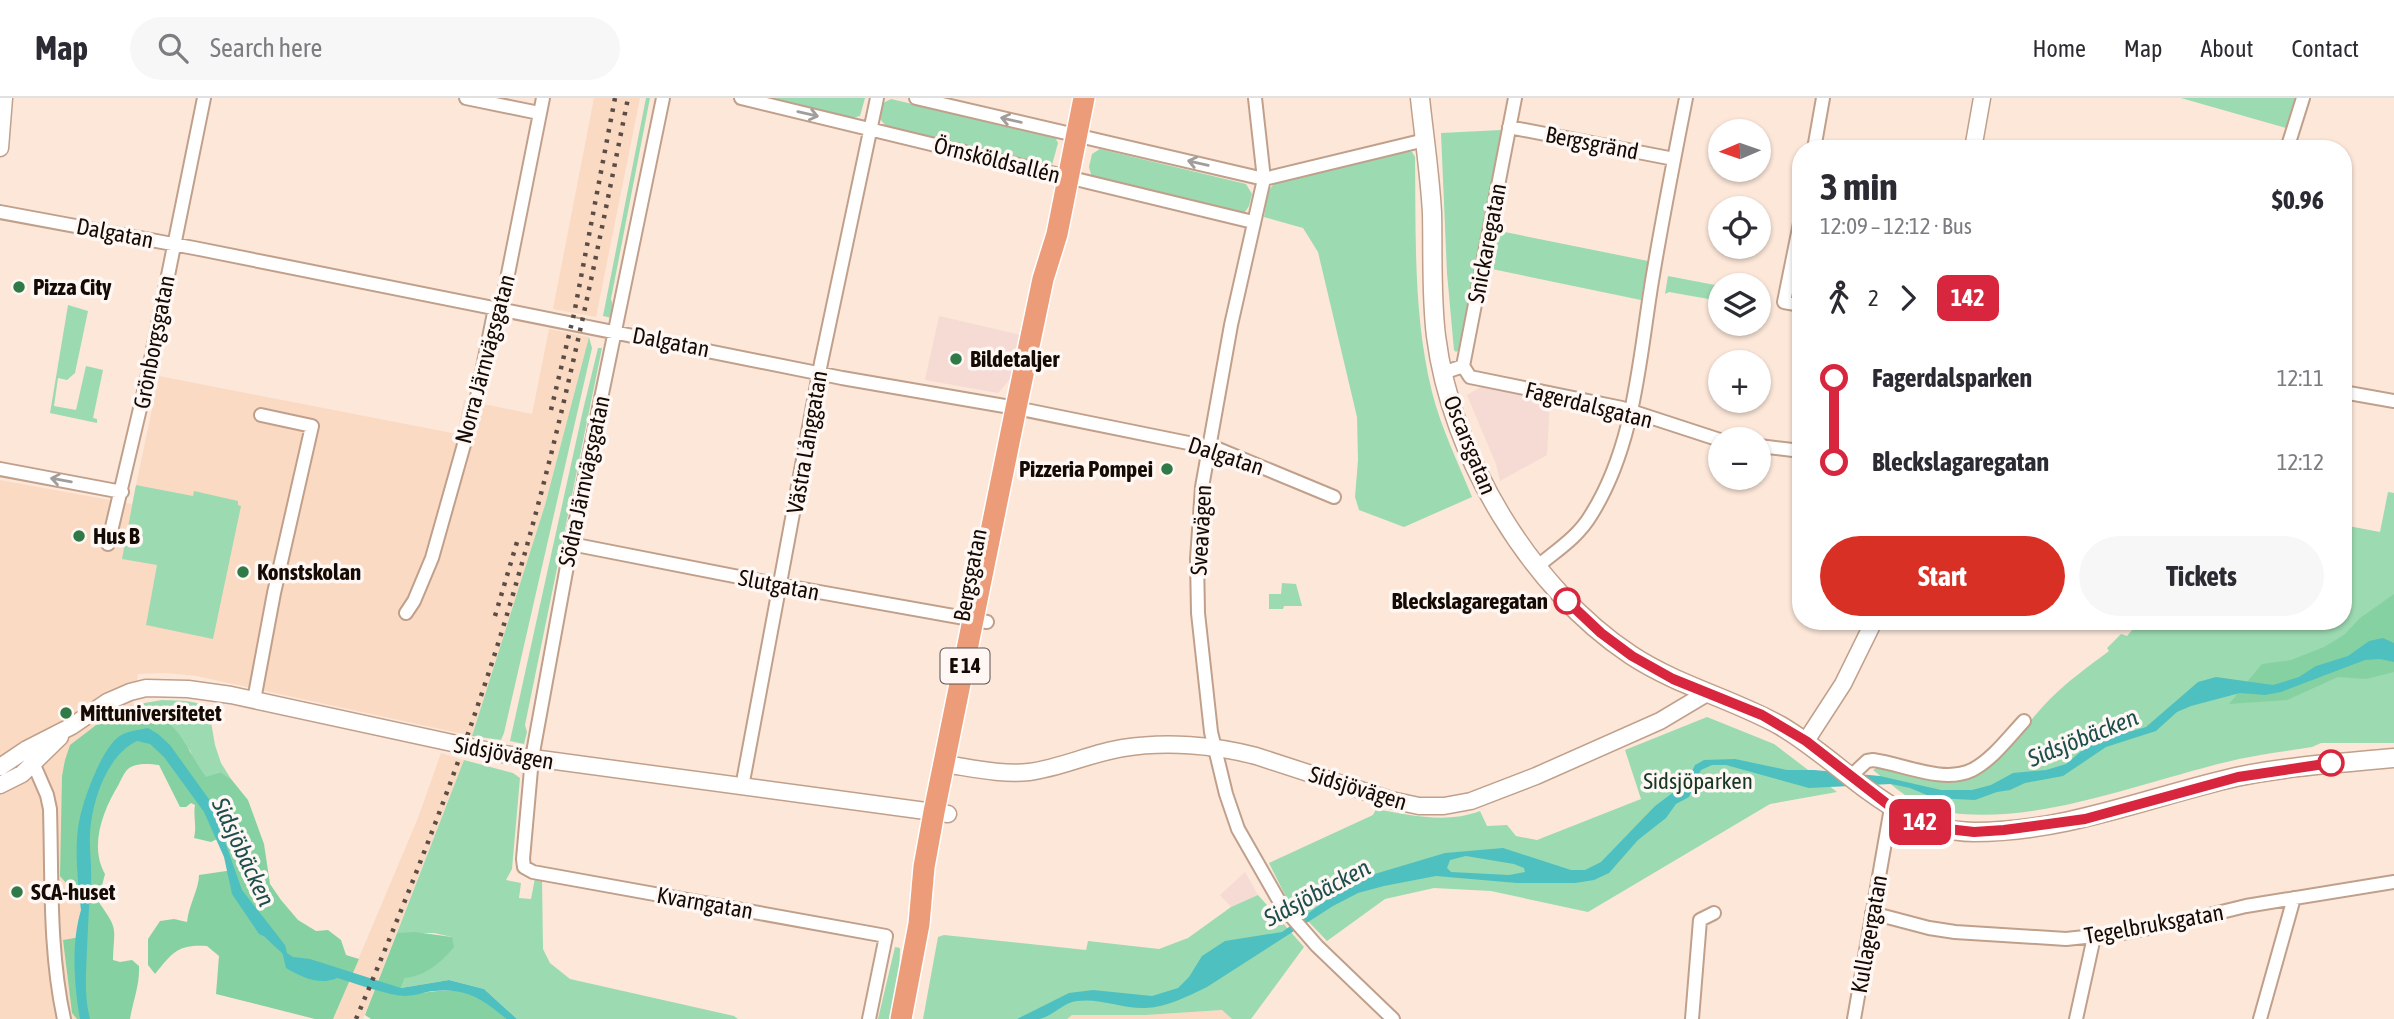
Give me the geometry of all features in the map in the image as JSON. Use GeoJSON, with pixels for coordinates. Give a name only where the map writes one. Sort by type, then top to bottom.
{"type":"FeatureCollection","features":[{"type":"Feature","properties":{"kind":"highway","name":"Bergsgatan"},"geometry":{"type":"LineString","coordinates":[[901,1019],[919,924],[937,869],[941,813],[1022,409],[1056,282],[1058,234],[1085,98]]}},
{"type":"Feature","properties":{"kind":"main road","name":"Oscarsgatan"},"geometry":{"type":"LineString","coordinates":[[1420,98],[1432,209],[1432,295],[1437,340],[1458,426],[1481,478],[1499,514],[1567,601],[1621,648],[1673,679],[1707,693]]}},
{"type":"Feature","properties":{"kind":"main road"},"geometry":{"type":"LineString","coordinates":[[1707,693],[1762,715],[1806,741],[1822,754],[1856,772],[1877,796],[1905,816],[1939,828],[1974,832],[2085,819],[2238,777],[2331,763],[2394,758]]}},
{"type":"Feature","properties":{"kind":"street"},"geometry":{"type":"LineString","coordinates":[[0,148],[4,98]]}},
{"type":"Feature","properties":{"kind":"street","name":"Grönborgsgatan"},"geometry":{"type":"LineString","coordinates":[[108,544],[122,492],[204,98]]}},
{"type":"Feature","properties":{"kind":"street"},"geometry":{"type":"LineString","coordinates":[[466,98],[539,113]]}},
{"type":"Feature","properties":{"kind":"street","name":"Norra Järnvägsgatan"},"geometry":{"type":"LineString","coordinates":[[406,613],[414,601],[432,558],[476,402],[495,308],[503,298],[543,98]]}},
{"type":"Feature","properties":{"kind":"street","name":"Södra Järnvägsgatan"},"geometry":{"type":"LineString","coordinates":[[524,867],[532,758],[571,544],[663,98]]}},
{"type":"Feature","properties":{"kind":"street","name":"Örnsköldsallén"},"geometry":{"type":"LineString","coordinates":[[741,98],[1253,222]]}},
{"type":"Feature","properties":{"kind":"street","name":"Västra Långgatan"},"geometry":{"type":"LineString","coordinates":[[742,787],[819,373],[877,98]]}},
{"type":"Feature","properties":{"kind":"street","name":"Örnsköldsallén"},"geometry":{"type":"LineString","coordinates":[[916,98],[1264,179],[1425,140]]}},
{"type":"Feature","properties":{"kind":"street","name":"Sveavägen"},"geometry":{"type":"LineString","coordinates":[[1255,98],[1264,179],[1208,447],[1198,547],[1198,614],[1213,749],[1238,829],[1284,909],[1393,1019]]}},
{"type":"Feature","properties":{"kind":"street","name":"Snickaregatan"},"geometry":{"type":"LineString","coordinates":[[1463,366],[1514,98]]}},
{"type":"Feature","properties":{"kind":"street"},"geometry":{"type":"LineString","coordinates":[[1538,566],[1576,536],[1591,515],[1619,458],[1631,411],[1686,98]]}},
{"type":"Feature","properties":{"kind":"street"},"geometry":{"type":"LineString","coordinates":[[1816,140],[1823,98]]}},
{"type":"Feature","properties":{"kind":"street"},"geometry":{"type":"LineString","coordinates":[[1975,140],[1982,98]]}},
{"type":"Feature","properties":{"kind":"street"},"geometry":{"type":"LineString","coordinates":[[2290,140],[2303,98]]}},
{"type":"Feature","properties":{"kind":"street","name":"Bergsgränd"},"geometry":{"type":"LineString","coordinates":[[1509,127],[1674,159]]}},
{"type":"Feature","properties":{"kind":"street","name":"Dalgatan"},"geometry":{"type":"LineString","coordinates":[[0,212],[1218,449],[1334,497]]}},
{"type":"Feature","properties":{"kind":"street"},"geometry":{"type":"LineString","coordinates":[[1792,262],[1784,302],[1792,303]]}},
{"type":"Feature","properties":{"kind":"street"},"geometry":{"type":"LineString","coordinates":[[1443,373],[1463,366]]}},
{"type":"Feature","properties":{"kind":"street","name":"Fagerdalsgatan"},"geometry":{"type":"LineString","coordinates":[[1463,366],[1470,377],[1631,411],[1708,436]]}},
{"type":"Feature","properties":{"kind":"street"},"geometry":{"type":"LineString","coordinates":[[2352,393],[2393,401],[2394,387]]}},
{"type":"Feature","properties":{"kind":"street"},"geometry":{"type":"LineString","coordinates":[[254,700],[274,593],[312,426],[261,415]]}},
{"type":"Feature","properties":{"kind":"street"},"geometry":{"type":"LineString","coordinates":[[1771,447],[1792,450]]}},
{"type":"Feature","properties":{"kind":"street"},"geometry":{"type":"LineString","coordinates":[[0,469],[122,492]]}},
{"type":"Feature","properties":{"kind":"street","name":"Slutgatan"},"geometry":{"type":"LineString","coordinates":[[571,544],[981,621]]}},
{"type":"Feature","properties":{"kind":"street"},"geometry":{"type":"LineString","coordinates":[[1806,741],[1843,684],[1870,630]]}},
{"type":"Feature","properties":{"kind":"street","name":"Sidsjövägen"},"geometry":{"type":"LineString","coordinates":[[0,767],[31,757],[107,702],[146,688],[188,689],[254,700],[463,747],[941,813]]}},
{"type":"Feature","properties":{"kind":"street","name":"Sidsjövägen"},"geometry":{"type":"LineString","coordinates":[[951,765],[1029,772],[1122,748],[1163,746],[1213,749],[1256,756],[1391,800],[1419,806],[1444,806],[1471,801],[1536,776],[1660,721],[1707,693]]}},
{"type":"Feature","properties":{"kind":"street"},"geometry":{"type":"LineString","coordinates":[[1856,772],[1867,761],[1873,760],[1936,773],[1960,774],[1974,769],[2024,720]]}},
{"type":"Feature","properties":{"kind":"street"},"geometry":{"type":"LineString","coordinates":[[31,757],[50,809],[53,932],[58,994],[64,1019]]}},
{"type":"Feature","properties":{"kind":"street","name":"Sidsjövägen"},"geometry":{"type":"LineString","coordinates":[[0,785],[22,774],[31,757]]}},
{"type":"Feature","properties":{"kind":"street","name":"Kullagergatan"},"geometry":{"type":"LineString","coordinates":[[1854,1019],[1891,807]]}},
{"type":"Feature","properties":{"kind":"street","name":"Kvarngatan"},"geometry":{"type":"LineString","coordinates":[[524,867],[533,872],[886,936],[869,1019]]}},
{"type":"Feature","properties":{"kind":"street","name":"Tegelbruksgatan"},"geometry":{"type":"LineString","coordinates":[[1872,913],[1929,928],[1967,934],[2066,939],[2176,923],[2245,906],[2394,881]]}},
{"type":"Feature","properties":{"kind":"street"},"geometry":{"type":"LineString","coordinates":[[2260,1019],[2294,898]]}},
{"type":"Feature","properties":{"kind":"street"},"geometry":{"type":"LineString","coordinates":[[1692,1019],[1700,920],[1714,913]]}},
{"type":"Feature","properties":{"kind":"street"},"geometry":{"type":"LineString","coordinates":[[2076,1019],[2094,937]]}},
{"type":"Feature","properties":{"kind":"shaded area"},"geometry":{"type":"Polygon","coordinates":[[[594,98],[640,98],[596,317],[553,309],[594,98]]]}},
{"type":"Feature","properties":{"kind":"shaded area"},"geometry":{"type":"Polygon","coordinates":[[[939,316],[1021,335],[1011,378],[998,393],[925,380],[939,316]]]}},
{"type":"Feature","properties":{"kind":"shaded area"},"geometry":{"type":"Polygon","coordinates":[[[549,329],[589,337],[545,505],[472,736],[196,676],[138,674],[128,735],[98,776],[86,1019],[0,1019],[0,480],[132,504],[159,376],[457,434],[464,400],[532,414],[549,329]]]}},
{"type":"Feature","properties":{"kind":"shaded area"},"geometry":{"type":"Polygon","coordinates":[[[1482,386],[1550,399],[1547,455],[1500,481],[1496,464],[1467,395],[1482,386]]]}},
{"type":"Feature","properties":{"kind":"shaded area"},"geometry":{"type":"Polygon","coordinates":[[[441,753],[464,760],[363,1019],[333,1019],[418,818],[441,753]]]}},
{"type":"Feature","properties":{"kind":"shaded area"},"geometry":{"type":"Polygon","coordinates":[[[1245,872],[1258,895],[1231,907],[1220,895],[1245,872]]]}},
{"type":"Feature","properties":{"kind":"shaded area"},"geometry":{"type":"Polygon","coordinates":[[[1222,1010],[1232,1019],[1067,1019],[1072,1015],[1146,1015],[1222,1010]]]}},
{"type":"Feature","properties":{"kind":"green space"},"geometry":{"type":"Polygon","coordinates":[[[646,98],[650,98],[611,299],[615,313],[612,318],[603,316],[646,98]]]}},
{"type":"Feature","properties":{"kind":"green space"},"geometry":{"type":"Polygon","coordinates":[[[774,98],[865,98],[860,116],[852,118],[774,98]]]}},
{"type":"Feature","properties":{"kind":"green space"},"geometry":{"type":"Polygon","coordinates":[[[2181,98],[2296,98],[2286,128],[2181,98]]]}},
{"type":"Feature","properties":{"kind":"green space"},"geometry":{"type":"Polygon","coordinates":[[[891,99],[1055,137],[1058,143],[1052,165],[1046,167],[887,127],[880,119],[883,103],[891,99]]]}},
{"type":"Feature","properties":{"kind":"green space"},"geometry":{"type":"Polygon","coordinates":[[[1501,130],[1461,348],[1456,352],[1447,273],[1441,133],[1501,130]]]}},
{"type":"Feature","properties":{"kind":"green space"},"geometry":{"type":"Polygon","coordinates":[[[1100,149],[1246,184],[1252,194],[1249,206],[1245,212],[1238,213],[1092,178],[1089,167],[1092,154],[1100,149]]]}},
{"type":"Feature","properties":{"kind":"green space"},"geometry":{"type":"Polygon","coordinates":[[[1412,152],[1415,157],[1417,275],[1426,363],[1440,419],[1472,497],[1404,527],[1359,510],[1355,497],[1357,417],[1318,252],[1303,228],[1264,217],[1269,191],[1282,180],[1316,170],[1412,152]]]}},
{"type":"Feature","properties":{"kind":"green space"},"geometry":{"type":"Polygon","coordinates":[[[1495,230],[1648,261],[1641,300],[1487,268],[1495,230]]]}},
{"type":"Feature","properties":{"kind":"green space"},"geometry":{"type":"Polygon","coordinates":[[[1668,276],[1708,284],[1708,299],[1669,292],[1665,294],[1668,276]]]}},
{"type":"Feature","properties":{"kind":"green space"},"geometry":{"type":"Polygon","coordinates":[[[68,305],[88,311],[75,373],[67,380],[58,378],[54,406],[76,410],[86,366],[103,370],[93,418],[97,419],[97,423],[50,413],[68,305]]]}},
{"type":"Feature","properties":{"kind":"green space"},"geometry":{"type":"Polygon","coordinates":[[[589,337],[592,348],[504,733],[501,740],[472,736],[545,505],[589,337]]]}},
{"type":"Feature","properties":{"kind":"green space"},"geometry":{"type":"Polygon","coordinates":[[[598,348],[602,348],[525,725],[527,732],[524,744],[510,741],[598,348]]]}},
{"type":"Feature","properties":{"kind":"green space"},"geometry":{"type":"Polygon","coordinates":[[[136,485],[193,496],[194,491],[238,501],[241,506],[213,639],[146,625],[157,565],[122,559],[136,485]]]}},
{"type":"Feature","properties":{"kind":"green space"},"geometry":{"type":"Polygon","coordinates":[[[2388,492],[2394,493],[2394,743],[2321,743],[2312,747],[2239,759],[2052,808],[1976,815],[1941,811],[1922,805],[1873,770],[1880,766],[1944,780],[1964,779],[1975,774],[2010,744],[2057,692],[2109,651],[2107,648],[2121,634],[2127,636],[2132,630],[2352,630],[2352,527],[2380,532],[2388,492]]]}},
{"type":"Feature","properties":{"kind":"green space"},"geometry":{"type":"Polygon","coordinates":[[[1282,583],[1296,584],[1302,606],[1269,609],[1269,594],[1281,594],[1282,583]]]}},
{"type":"Feature","properties":{"kind":"green space"},"geometry":{"type":"Polygon","coordinates":[[[2394,594],[2394,672],[2366,679],[2338,677],[2287,700],[2229,704],[2262,664],[2291,660],[2324,647],[2352,630],[2360,618],[2394,594]]]}},
{"type":"Feature","properties":{"kind":"green space"},"geometry":{"type":"Polygon","coordinates":[[[162,700],[196,703],[212,712],[215,745],[221,763],[231,779],[219,772],[206,778],[195,763],[190,750],[108,716],[127,706],[162,700]]]}},
{"type":"Feature","properties":{"kind":"green space"},"geometry":{"type":"Polygon","coordinates":[[[108,716],[148,718],[168,723],[178,733],[206,777],[220,772],[231,779],[248,800],[264,844],[270,884],[281,900],[298,920],[316,931],[328,930],[341,940],[346,955],[359,959],[333,1019],[315,1019],[216,994],[219,956],[207,946],[189,946],[177,951],[155,974],[148,965],[148,939],[160,921],[174,919],[187,922],[199,875],[233,870],[223,836],[211,842],[194,838],[195,805],[191,803],[180,807],[159,765],[147,764],[130,767],[125,773],[103,817],[98,840],[100,863],[105,874],[98,901],[114,929],[113,960],[132,960],[139,966],[130,1019],[77,1019],[72,1013],[63,940],[86,936],[87,888],[72,890],[60,876],[62,776],[70,745],[108,716]]]}},
{"type":"Feature","properties":{"kind":"green space","name":"Sidsjöparken"},"geometry":{"type":"Polygon","coordinates":[[[1707,717],[1774,744],[1837,792],[1770,804],[1588,912],[1491,891],[1434,888],[1385,899],[1327,941],[1287,899],[1269,863],[1373,815],[1376,809],[1441,818],[1480,811],[1487,826],[1507,825],[1516,836],[1537,840],[1641,799],[1625,750],[1707,717]]]}},
{"type":"Feature","properties":{"kind":"green space"},"geometry":{"type":"Polygon","coordinates":[[[464,760],[513,773],[520,778],[512,869],[506,880],[521,883],[519,898],[531,899],[535,878],[542,879],[543,949],[550,963],[570,979],[738,1019],[517,1019],[484,989],[449,980],[401,988],[405,978],[452,937],[434,933],[397,933],[464,760]]]}},
{"type":"Feature","properties":{"kind":"green space"},"geometry":{"type":"Polygon","coordinates":[[[1258,895],[1304,947],[1251,1019],[1232,1019],[1222,1010],[1146,1015],[1072,1015],[1067,1019],[923,1019],[938,937],[944,935],[1086,950],[1088,941],[1159,949],[1188,938],[1231,907],[1258,895]]]}},
{"type":"Feature","properties":{"kind":"green space"},"geometry":{"type":"Polygon","coordinates":[[[415,932],[452,937],[454,947],[432,967],[405,978],[401,988],[407,996],[436,991],[466,992],[485,1000],[506,1019],[371,1019],[365,1015],[397,933],[415,932]]]}},
{"type":"Feature","properties":{"kind":"green space"},"geometry":{"type":"Polygon","coordinates":[[[895,947],[900,948],[899,980],[891,1019],[878,1019],[895,947]]]}},
{"type":"Feature","properties":{"kind":"water"},"geometry":{"type":"Polygon","coordinates":[[[2383,638],[2394,643],[2394,662],[2365,660],[2281,692],[2265,695],[2240,693],[2191,706],[2177,712],[2156,731],[2106,747],[2063,776],[2025,783],[1975,800],[1934,798],[1891,784],[1809,788],[1726,765],[1712,765],[1701,770],[1689,797],[1676,804],[1666,818],[1638,840],[1609,873],[1594,880],[1575,883],[1517,883],[1436,876],[1384,886],[1358,893],[1333,906],[1207,987],[1170,1003],[1137,1008],[1077,1001],[1044,1018],[1017,1019],[1069,993],[1093,990],[1152,996],[1178,988],[1189,977],[1202,956],[1225,941],[1282,932],[1342,889],[1368,876],[1445,853],[1503,848],[1571,870],[1585,870],[1601,862],[1655,806],[1687,782],[1695,765],[1704,760],[1735,759],[1787,770],[1880,776],[1941,790],[1972,790],[1991,785],[2013,773],[2046,770],[2066,764],[2091,743],[2146,727],[2198,682],[2216,677],[2273,685],[2299,677],[2316,666],[2348,656],[2369,641],[2383,638]],[[1466,856],[1450,860],[1447,868],[1451,872],[1509,875],[1525,872],[1524,868],[1466,856]]]}},
{"type":"Feature","properties":{"kind":"water"},"geometry":{"type":"Polygon","coordinates":[[[148,728],[170,745],[211,802],[242,890],[285,945],[287,953],[401,988],[449,980],[484,989],[517,1019],[506,1019],[481,1000],[455,991],[399,995],[337,978],[324,981],[311,979],[286,968],[283,955],[274,941],[259,934],[232,894],[224,857],[204,812],[164,757],[150,744],[137,741],[126,748],[109,768],[91,820],[86,976],[90,1019],[80,1019],[74,964],[81,910],[77,855],[81,813],[93,777],[111,745],[124,734],[148,728]]]}},
{"type":"Feature","properties":{"kind":"waterway","name":"Sidsjöbäcken"},"geometry":{"type":"LineString","coordinates":[[267,936],[281,949]]}},
{"type":"Feature","properties":{"kind":"railway"},"geometry":{"type":"LineString","coordinates":[[551,410],[574,314],[615,98]]}},
{"type":"Feature","properties":{"kind":"railway"},"geometry":{"type":"LineString","coordinates":[[356,1019],[444,801],[483,690],[518,577],[565,398],[628,98]]}},
{"type":"Feature","properties":{"kind":"railway"},"geometry":{"type":"LineString","coordinates":[[495,616],[517,542]]}},
{"type":"Feature","properties":{"kind":"bus line","name":"142"},"geometry":{"type":"LineString","coordinates":[[1567,601],[1601,633],[1632,656],[1673,679],[1762,715],[1806,741],[1905,816],[1939,828],[1974,832],[2085,819],[2238,777],[2331,763]]}},
{"type":"Feature","properties":{"kind":"place","name":"Pizza City"},"geometry":{"type":"Point","coordinates":[19,287]}},
{"type":"Feature","properties":{"kind":"place","name":"Bildetaljer"},"geometry":{"type":"Point","coordinates":[956,359]}},
{"type":"Feature","properties":{"kind":"place","name":"Pizzeria Pompei"},"geometry":{"type":"Point","coordinates":[1167,469]}},
{"type":"Feature","properties":{"kind":"place","name":"Hus B"},"geometry":{"type":"Point","coordinates":[79,536]}},
{"type":"Feature","properties":{"kind":"place","name":"Konstskolan"},"geometry":{"type":"Point","coordinates":[243,572]}},
{"type":"Feature","properties":{"kind":"place","name":"Bleckslagaregatan"},"geometry":{"type":"Point","coordinates":[1567,601]}},
{"type":"Feature","properties":{"kind":"place","name":"Mittuniversitetet"},"geometry":{"type":"Point","coordinates":[66,713]}},
{"type":"Feature","properties":{"kind":"place","name":"SCA-huset"},"geometry":{"type":"Point","coordinates":[17,892]}}]}
